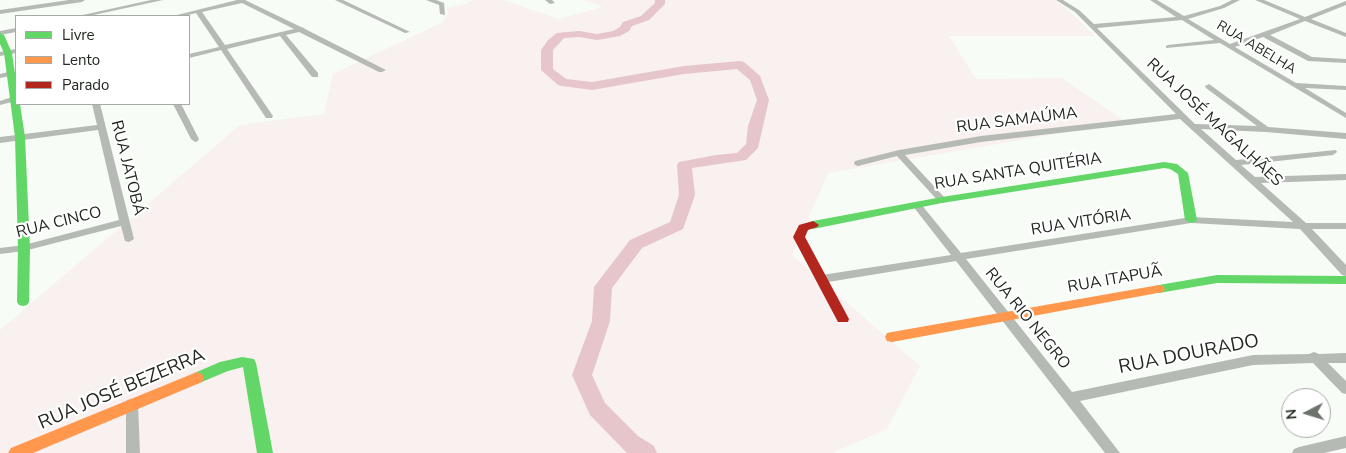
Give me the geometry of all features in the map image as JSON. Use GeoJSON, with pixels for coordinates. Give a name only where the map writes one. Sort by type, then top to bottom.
{"type":"FeatureCollection","features":[{"type":"Feature","properties":{"kind":"street"},"geometry":{"type":"LineString","coordinates":[[0,12],[82,0]]}},
{"type":"Feature","properties":{"kind":"street"},"geometry":{"type":"LineString","coordinates":[[86,15],[160,0]]}},
{"type":"Feature","properties":{"kind":"street"},"geometry":{"type":"LineString","coordinates":[[338,0],[406,32]]}},
{"type":"Feature","properties":{"kind":"street"},"geometry":{"type":"LineString","coordinates":[[429,0],[442,4],[443,14]]}},
{"type":"Feature","properties":{"kind":"street","name":"RUA JOSÉ MAGALHÃES"},"geometry":{"type":"LineString","coordinates":[[1059,0],[1071,7],[1092,26],[1182,116],[1303,226],[1346,272]]}},
{"type":"Feature","properties":{"kind":"street","name":"RUA ABELHA"},"geometry":{"type":"LineString","coordinates":[[1153,0],[1346,116]]}},
{"type":"Feature","properties":{"kind":"street"},"geometry":{"type":"LineString","coordinates":[[1092,26],[1183,18],[1222,7],[1236,0]]}},
{"type":"Feature","properties":{"kind":"street"},"geometry":{"type":"LineString","coordinates":[[1258,0],[1346,34]]}},
{"type":"Feature","properties":{"kind":"street"},"geometry":{"type":"LineString","coordinates":[[180,15],[242,1],[382,70]]}},
{"type":"Feature","properties":{"kind":"street"},"geometry":{"type":"LineString","coordinates":[[1230,46],[1264,35],[1346,3]]}},
{"type":"Feature","properties":{"kind":"street"},"geometry":{"type":"LineString","coordinates":[[198,11],[269,116]]}},
{"type":"Feature","properties":{"kind":"street"},"geometry":{"type":"LineString","coordinates":[[190,56],[302,29]]}},
{"type":"Feature","properties":{"kind":"street"},"geometry":{"type":"LineString","coordinates":[[15,30],[0,34],[8,53],[6,75],[15,97]]}},
{"type":"Feature","properties":{"kind":"street"},"geometry":{"type":"LineString","coordinates":[[282,34],[315,75]]}},
{"type":"Feature","properties":{"kind":"street"},"geometry":{"type":"LineString","coordinates":[[1264,35],[1312,59],[1346,61]]}},
{"type":"Feature","properties":{"kind":"street"},"geometry":{"type":"LineString","coordinates":[[1168,47],[1221,41]]}},
{"type":"Feature","properties":{"kind":"street"},"geometry":{"type":"LineString","coordinates":[[1294,85],[1346,88]]}},
{"type":"Feature","properties":{"kind":"street"},"geometry":{"type":"LineString","coordinates":[[1209,86],[1266,128]]}},
{"type":"Feature","properties":{"kind":"street"},"geometry":{"type":"LineString","coordinates":[[0,102],[15,99]]}},
{"type":"Feature","properties":{"kind":"street"},"geometry":{"type":"LineString","coordinates":[[17,105],[20,137],[24,248],[23,302]]}},
{"type":"Feature","properties":{"kind":"street","name":"RUA JATOBÁ"},"geometry":{"type":"LineString","coordinates":[[96,105],[129,239]]}},
{"type":"Feature","properties":{"kind":"street"},"geometry":{"type":"LineString","coordinates":[[178,105],[195,139]]}},
{"type":"Feature","properties":{"kind":"street"},"geometry":{"type":"LineString","coordinates":[[1331,107],[1346,108]]}},
{"type":"Feature","properties":{"kind":"street","name":"RUA SAMAÚMA"},"geometry":{"type":"LineString","coordinates":[[858,163],[899,153],[982,139],[1182,116]]}},
{"type":"Feature","properties":{"kind":"street"},"geometry":{"type":"LineString","coordinates":[[1194,126],[1266,128],[1346,136]]}},
{"type":"Feature","properties":{"kind":"street"},"geometry":{"type":"LineString","coordinates":[[0,140],[102,127]]}},
{"type":"Feature","properties":{"kind":"street"},"geometry":{"type":"LineString","coordinates":[[1233,163],[1333,152]]}},
{"type":"Feature","properties":{"kind":"street"},"geometry":{"type":"LineString","coordinates":[[899,153],[942,200]]}},
{"type":"Feature","properties":{"kind":"street","name":"RUA SANTA QUITÉRIA"},"geometry":{"type":"LineString","coordinates":[[822,279],[799,237],[804,228],[942,200],[1153,166],[1168,166],[1176,168],[1183,173],[1191,220]]}},
{"type":"Feature","properties":{"kind":"street"},"geometry":{"type":"LineString","coordinates":[[1253,180],[1346,177]]}},
{"type":"Feature","properties":{"kind":"street","name":"RUA RIO NEGRO"},"geometry":{"type":"LineString","coordinates":[[917,205],[1113,453]]}},
{"type":"Feature","properties":{"kind":"street","name":"RUA VITÓRIA"},"geometry":{"type":"LineString","coordinates":[[822,279],[958,259],[1191,220],[1303,226],[1346,226]]}},
{"type":"Feature","properties":{"kind":"street","name":"RUA CINCO"},"geometry":{"type":"LineString","coordinates":[[0,251],[24,248],[124,222]]}},
{"type":"Feature","properties":{"kind":"street"},"geometry":{"type":"LineString","coordinates":[[822,279],[843,319]]}},
{"type":"Feature","properties":{"kind":"street","name":"RUA ITAPUÃ"},"geometry":{"type":"LineString","coordinates":[[892,337],[1217,279],[1346,280]]}},
{"type":"Feature","properties":{"kind":"street"},"geometry":{"type":"LineString","coordinates":[[1314,357],[1346,388]]}},
{"type":"Feature","properties":{"kind":"street","name":"RUA DOURADO"},"geometry":{"type":"LineString","coordinates":[[1070,398],[1253,360],[1314,357],[1346,358]]}},
{"type":"Feature","properties":{"kind":"street","name":"RUA JOSÉ BEZERRA"},"geometry":{"type":"LineString","coordinates":[[16,453],[225,366],[242,362],[249,363],[265,453]]}},
{"type":"Feature","properties":{"kind":"street"},"geometry":{"type":"LineString","coordinates":[[132,404],[133,453]]}},
{"type":"Feature","properties":{"kind":"street"},"geometry":{"type":"LineString","coordinates":[[1299,453],[1346,442]]}},
{"type":"Feature","properties":{"kind":"shaded area"},"geometry":{"type":"Polygon","coordinates":[[[472,0],[503,0],[559,19],[603,7],[584,0],[1054,0],[1066,8],[1095,36],[949,36],[976,79],[1062,78],[1126,122],[828,173],[792,255],[920,366],[887,429],[832,453],[0,453],[0,330],[240,125],[324,114],[333,74],[443,22],[448,14],[447,8],[467,4],[472,0]]]}},
{"type":"Feature","properties":{"kind":"waterway"},"geometry":{"type":"LineString","coordinates":[[646,453],[630,443],[597,409],[582,375],[601,321],[603,287],[636,244],[677,225],[687,195],[684,165],[741,157],[753,145],[755,126],[763,100],[756,79],[740,65],[684,70],[592,86],[562,82],[547,70],[547,50],[552,42],[561,35],[579,34],[597,37],[616,34],[625,29],[627,24],[645,18],[660,4],[660,0]]}},
{"type":"Feature","properties":{"kind":"traffic: fast"},"geometry":{"type":"LineString","coordinates":[[0,35],[8,53],[15,102]]}},
{"type":"Feature","properties":{"kind":"traffic: fast"},"geometry":{"type":"LineString","coordinates":[[15,105],[20,137],[24,248],[23,302]]}},
{"type":"Feature","properties":{"kind":"traffic: fast"},"geometry":{"type":"LineString","coordinates":[[813,225],[942,200],[1164,165],[1173,166],[1183,173],[1191,220]]}},
{"type":"Feature","properties":{"kind":"traffic: fast"},"geometry":{"type":"LineString","coordinates":[[1159,289],[1217,279],[1346,280]]}},
{"type":"Feature","properties":{"kind":"traffic: fast"},"geometry":{"type":"LineString","coordinates":[[197,378],[225,366],[242,362],[249,363],[265,453]]}},
{"type":"Feature","properties":{"kind":"traffic: slow"},"geometry":{"type":"LineString","coordinates":[[892,337],[1159,289]]}},
{"type":"Feature","properties":{"kind":"traffic: slow"},"geometry":{"type":"LineString","coordinates":[[16,453],[197,378]]}},
{"type":"Feature","properties":{"kind":"traffic: jam"},"geometry":{"type":"LineString","coordinates":[[813,225],[803,228],[799,237],[843,319]]}}]}
